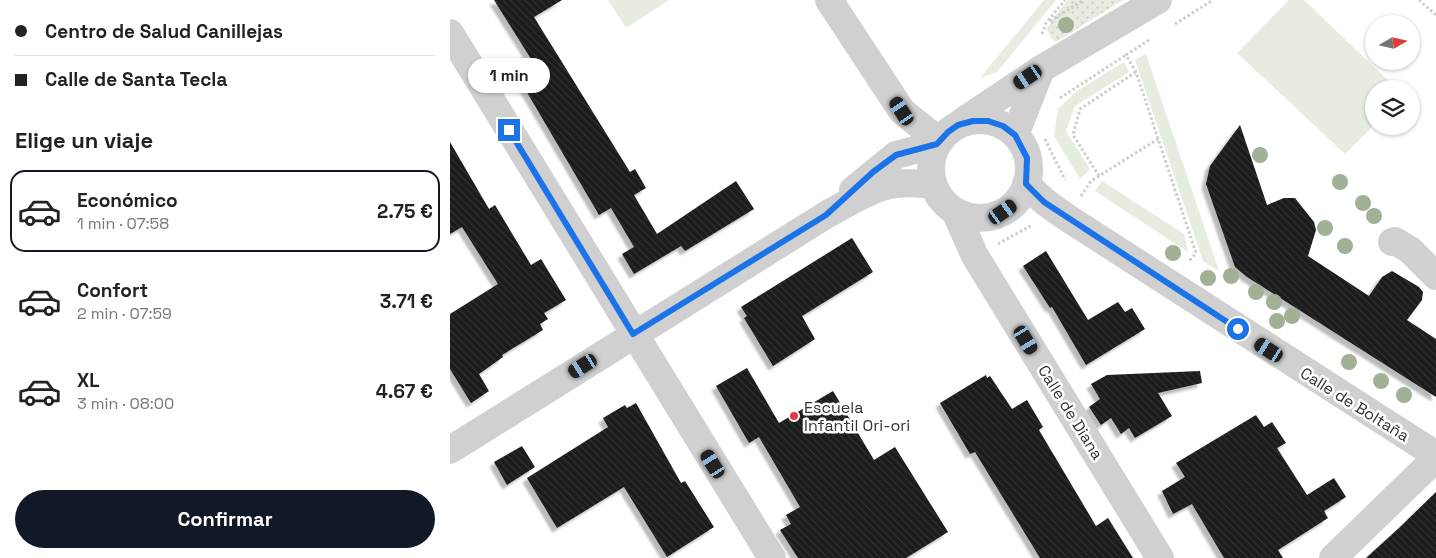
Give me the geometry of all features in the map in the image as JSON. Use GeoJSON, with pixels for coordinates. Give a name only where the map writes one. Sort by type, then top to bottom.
{"type":"FeatureCollection","features":[{"type":"Feature","properties":{"kind":"street"},"geometry":{"type":"LineString","coordinates":[[830,0],[902,111],[945,137]]}},
{"type":"Feature","properties":{"kind":"street"},"geometry":{"type":"LineString","coordinates":[[826,215],[873,172],[896,155],[945,137],[973,121],[988,121],[1003,126],[1015,135],[1027,158],[1026,184],[1013,205],[992,217],[979,218],[955,211],[938,196],[933,185],[932,157],[945,137],[1041,69],[1158,0]]}},
{"type":"Feature","properties":{"kind":"street"},"geometry":{"type":"LineString","coordinates":[[450,33],[772,558]]}},
{"type":"Feature","properties":{"kind":"street"},"geometry":{"type":"LineString","coordinates":[[1015,135],[1032,109],[1041,69]]}},
{"type":"Feature","properties":{"kind":"street"},"geometry":{"type":"LineString","coordinates":[[450,450],[826,215],[881,185],[902,182],[933,185]]}},
{"type":"Feature","properties":{"kind":"street","name":"Calle de Boltaña"},"geometry":{"type":"LineString","coordinates":[[1026,184],[1044,202],[1066,218],[1436,457]]}},
{"type":"Feature","properties":{"kind":"street","name":"Calle de Diana"},"geometry":{"type":"LineString","coordinates":[[955,211],[975,256],[1160,558]]}},
{"type":"Feature","properties":{"kind":"street"},"geometry":{"type":"LineString","coordinates":[[1392,242],[1410,250],[1436,276]]}},
{"type":"Feature","properties":{"kind":"street"},"geometry":{"type":"LineString","coordinates":[[1333,558],[1436,457]]}},
{"type":"Feature","properties":{"kind":"path"},"geometry":{"type":"LineString","coordinates":[[1040,41],[1046,23],[1065,0]]}},
{"type":"Feature","properties":{"kind":"path"},"geometry":{"type":"LineString","coordinates":[[1046,23],[1084,0]]}},
{"type":"Feature","properties":{"kind":"path"},"geometry":{"type":"LineString","coordinates":[[1174,25],[1213,0]]}},
{"type":"Feature","properties":{"kind":"path"},"geometry":{"type":"LineString","coordinates":[[1418,0],[1436,15]]}},
{"type":"Feature","properties":{"kind":"path"},"geometry":{"type":"LineString","coordinates":[[1070,184],[1064,179],[1045,143],[1032,109],[1150,40]]}},
{"type":"Feature","properties":{"kind":"path"},"geometry":{"type":"LineString","coordinates":[[1126,55],[1136,72],[1196,254],[1190,262],[1182,257]]}},
{"type":"Feature","properties":{"kind":"path"},"geometry":{"type":"LineString","coordinates":[[1099,176],[1073,135],[1080,109],[1136,72]]}},
{"type":"Feature","properties":{"kind":"path"},"geometry":{"type":"LineString","coordinates":[[1066,218],[1091,181],[1158,139]]}},
{"type":"Feature","properties":{"kind":"path"},"geometry":{"type":"LineString","coordinates":[[1076,189],[1090,200]]}},
{"type":"Feature","properties":{"kind":"shaded area"},"geometry":{"type":"Polygon","coordinates":[[[608,0],[669,0],[626,28],[608,0]]]}},
{"type":"Feature","properties":{"kind":"shaded area"},"geometry":{"type":"Polygon","coordinates":[[[1044,0],[1056,0],[997,72],[980,78],[1044,0]]]}},
{"type":"Feature","properties":{"kind":"shaded area"},"geometry":{"type":"Polygon","coordinates":[[[1068,0],[1123,0],[1056,42],[1051,38],[1047,29],[1068,0]]]}},
{"type":"Feature","properties":{"kind":"shaded area"},"geometry":{"type":"Polygon","coordinates":[[[1289,0],[1304,0],[1365,58],[1365,70],[1377,70],[1388,80],[1365,80],[1365,134],[1345,154],[1237,53],[1289,0]]]}},
{"type":"Feature","properties":{"kind":"shaded area"},"geometry":{"type":"Polygon","coordinates":[[[1146,54],[1219,271],[1203,261],[1135,60],[1146,54]]]}},
{"type":"Feature","properties":{"kind":"shaded area"},"geometry":{"type":"Polygon","coordinates":[[[1124,62],[1129,72],[1075,106],[1066,131],[1090,169],[1080,179],[1054,136],[1058,109],[1077,91],[1124,62]]]}},
{"type":"Feature","properties":{"kind":"shaded area"},"geometry":{"type":"Polygon","coordinates":[[[1102,181],[1184,234],[1188,252],[1095,191],[1102,181]]]}},
{"type":"Feature","properties":{"kind":"building"},"geometry":{"type":"Polygon","coordinates":[[[494,0],[562,0],[534,17],[630,172],[635,169],[646,188],[634,195],[657,234],[736,181],[754,209],[685,251],[681,246],[634,274],[622,254],[634,247],[611,208],[599,215],[518,77],[536,67],[494,0]]]}},
{"type":"Feature","properties":{"kind":"building"},"geometry":{"type":"Polygon","coordinates":[[[1240,125],[1267,205],[1284,198],[1295,198],[1314,222],[1316,230],[1308,256],[1369,296],[1382,277],[1392,271],[1419,287],[1423,292],[1422,300],[1407,320],[1436,339],[1436,397],[1247,277],[1235,267],[1206,184],[1210,166],[1240,125]]]}},
{"type":"Feature","properties":{"kind":"building"},"geometry":{"type":"Polygon","coordinates":[[[450,142],[489,209],[495,205],[531,265],[541,259],[566,300],[544,313],[548,319],[540,324],[543,330],[502,355],[503,357],[479,374],[489,391],[471,403],[450,369],[450,314],[498,284],[462,227],[450,234],[450,142]]]}},
{"type":"Feature","properties":{"kind":"building"},"geometry":{"type":"Polygon","coordinates":[[[852,238],[873,272],[802,316],[815,339],[773,366],[744,318],[747,316],[741,307],[852,238]]]}},
{"type":"Feature","properties":{"kind":"building"},"geometry":{"type":"Polygon","coordinates":[[[1046,251],[1088,320],[1118,302],[1125,312],[1132,308],[1145,329],[1086,365],[1052,307],[1050,308],[1023,266],[1046,251]]]}},
{"type":"Feature","properties":{"kind":"building"},"geometry":{"type":"Polygon","coordinates":[[[747,368],[779,423],[833,391],[874,460],[895,447],[948,532],[906,558],[798,558],[780,530],[791,524],[786,515],[800,507],[759,437],[749,443],[716,386],[747,368]]]}},
{"type":"Feature","properties":{"kind":"building"},"geometry":{"type":"Polygon","coordinates":[[[1200,371],[1202,383],[1158,393],[1172,416],[1135,438],[1129,428],[1121,434],[1111,418],[1101,425],[1089,407],[1100,399],[1091,384],[1107,375],[1200,371]]]}},
{"type":"Feature","properties":{"kind":"building"},"geometry":{"type":"Polygon","coordinates":[[[986,375],[987,378],[990,376],[1012,409],[1027,400],[1043,427],[1039,430],[1096,526],[1108,518],[1133,558],[1040,558],[975,452],[970,454],[940,403],[986,375]]]}},
{"type":"Feature","properties":{"kind":"building"},"geometry":{"type":"Polygon","coordinates":[[[636,403],[681,483],[685,481],[714,527],[667,557],[624,487],[557,528],[527,478],[608,427],[603,418],[625,405],[627,408],[636,403]]]}},
{"type":"Feature","properties":{"kind":"building"},"geometry":{"type":"Polygon","coordinates":[[[1256,415],[1264,427],[1272,422],[1286,443],[1277,448],[1307,495],[1334,478],[1346,497],[1324,511],[1328,518],[1278,550],[1283,558],[1224,558],[1192,504],[1173,514],[1162,491],[1185,477],[1176,463],[1256,415]]]}},
{"type":"Feature","properties":{"kind":"building"},"geometry":{"type":"Polygon","coordinates":[[[522,446],[535,467],[507,485],[494,462],[522,446]]]}},
{"type":"Feature","properties":{"kind":"building"},"geometry":{"type":"Polygon","coordinates":[[[1436,492],[1436,558],[1366,558],[1399,528],[1436,492]]]}},
{"type":"Feature","properties":{"kind":"place","name":"Escuela Infantil Ori-ori"},"geometry":{"type":"Point","coordinates":[794,416]}},
{"type":"Feature","properties":{"kind":"route"},"geometry":{"type":"LineString","coordinates":[[509,130],[633,334],[826,215],[873,172],[896,155],[937,144],[948,132],[958,125],[973,121],[988,121],[1003,126],[1015,135],[1027,158],[1026,184],[1044,202],[1238,329]]}}]}
